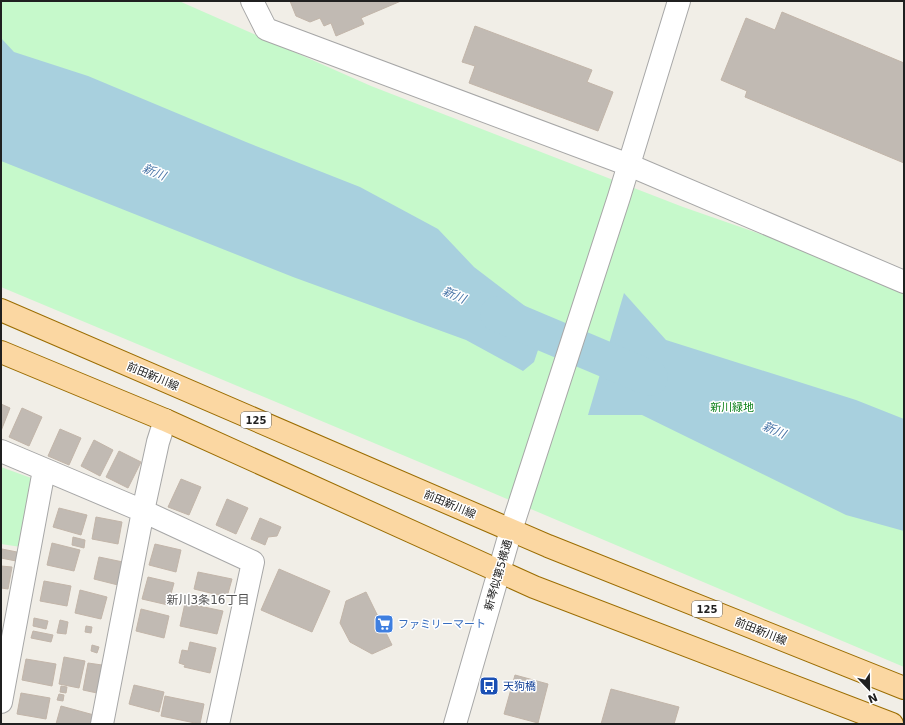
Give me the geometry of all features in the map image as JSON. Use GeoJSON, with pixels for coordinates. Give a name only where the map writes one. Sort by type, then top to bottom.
{"type":"FeatureCollection","features":[{"type":"Feature","properties":{"kind":"main road","name":"前田新川線"},"geometry":{"type":"LineString","coordinates":[[1,310],[511,530],[904,688]]}},
{"type":"Feature","properties":{"kind":"main road"},"geometry":{"type":"LineString","coordinates":[[1,352],[165,420],[534,587],[892,724]]}},
{"type":"Feature","properties":{"kind":"street"},"geometry":{"type":"LineString","coordinates":[[252,1],[266,29],[629,165],[904,282]]}},
{"type":"Feature","properties":{"kind":"street","name":"新琴似第5横通"},"geometry":{"type":"LineString","coordinates":[[455,724],[498,571],[619,197],[679,1]]}},
{"type":"Feature","properties":{"kind":"street"},"geometry":{"type":"LineString","coordinates":[[102,724],[143,511],[165,420]]}},
{"type":"Feature","properties":{"kind":"street"},"geometry":{"type":"LineString","coordinates":[[1,451],[143,511],[254,562],[218,724]]}},
{"type":"Feature","properties":{"kind":"street"},"geometry":{"type":"LineString","coordinates":[[1,702],[44,470]]}},
{"type":"Feature","properties":{"kind":"green space","name":"新川緑地"},"geometry":{"type":"Polygon","coordinates":[[[1,1],[179,1],[371,86],[683,207],[904,284],[904,667],[1,287],[1,1]]]}},
{"type":"Feature","properties":{"kind":"green space"},"geometry":{"type":"Polygon","coordinates":[[[1,467],[34,479],[21,547],[1,544],[1,467]]]}},
{"type":"Feature","properties":{"kind":"water"},"geometry":{"type":"Polygon","coordinates":[[[1,38],[14,52],[88,76],[246,142],[360,187],[438,229],[474,267],[547,323],[534,362],[523,371],[466,340],[293,277],[1,161],[1,38]]]}},
{"type":"Feature","properties":{"kind":"water"},"geometry":{"type":"Polygon","coordinates":[[[624,293],[666,340],[856,400],[904,419],[904,531],[846,515],[642,415],[588,415],[624,293]]]}},
{"type":"Feature","properties":{"kind":"building"},"geometry":{"type":"Polygon","coordinates":[[[290,1],[401,1],[361,18],[364,24],[336,36],[331,23],[324,26],[320,18],[310,22],[296,16],[290,1]]]}},
{"type":"Feature","properties":{"kind":"building"},"geometry":{"type":"Polygon","coordinates":[[[782,12],[904,63],[904,163],[745,97],[747,91],[721,80],[746,18],[775,30],[782,12]]]}},
{"type":"Feature","properties":{"kind":"building"},"geometry":{"type":"Polygon","coordinates":[[[475,26],[592,70],[587,82],[613,92],[598,131],[469,83],[475,66],[462,62],[475,26]]]}},
{"type":"Feature","properties":{"kind":"building"},"geometry":{"type":"Polygon","coordinates":[[[1,404],[10,408],[1,431],[1,404]]]}},
{"type":"Feature","properties":{"kind":"building"},"geometry":{"type":"Polygon","coordinates":[[[22,408],[42,417],[29,446],[9,437],[22,408]]]}},
{"type":"Feature","properties":{"kind":"building"},"geometry":{"type":"Polygon","coordinates":[[[60,429],[81,438],[69,465],[48,456],[60,429]]]}},
{"type":"Feature","properties":{"kind":"building"},"geometry":{"type":"Polygon","coordinates":[[[94,440],[113,450],[100,476],[81,466],[94,440]]]}},
{"type":"Feature","properties":{"kind":"building"},"geometry":{"type":"Polygon","coordinates":[[[119,451],[141,462],[128,488],[106,477],[119,451]]]}},
{"type":"Feature","properties":{"kind":"building"},"geometry":{"type":"Polygon","coordinates":[[[181,479],[201,487],[189,515],[168,507],[181,479]]]}},
{"type":"Feature","properties":{"kind":"building"},"geometry":{"type":"Polygon","coordinates":[[[227,499],[248,508],[236,534],[216,525],[227,499]]]}},
{"type":"Feature","properties":{"kind":"building"},"geometry":{"type":"Polygon","coordinates":[[[59,508],[87,515],[81,535],[53,527],[59,508]]]}},
{"type":"Feature","properties":{"kind":"building"},"geometry":{"type":"Polygon","coordinates":[[[96,517],[122,522],[118,544],[92,539],[96,517]]]}},
{"type":"Feature","properties":{"kind":"building"},"geometry":{"type":"Polygon","coordinates":[[[260,518],[281,527],[277,536],[268,537],[265,545],[251,539],[260,518]]]}},
{"type":"Feature","properties":{"kind":"building"},"geometry":{"type":"Polygon","coordinates":[[[73,537],[85,540],[84,548],[72,545],[73,537]]]}},
{"type":"Feature","properties":{"kind":"building"},"geometry":{"type":"Polygon","coordinates":[[[52,543],[80,550],[74,571],[47,565],[52,543]]]}},
{"type":"Feature","properties":{"kind":"building"},"geometry":{"type":"Polygon","coordinates":[[[155,544],[181,550],[176,572],[149,565],[155,544]]]}},
{"type":"Feature","properties":{"kind":"building"},"geometry":{"type":"Polygon","coordinates":[[[2,549],[17,552],[16,561],[1,558],[2,549]]]}},
{"type":"Feature","properties":{"kind":"building"},"geometry":{"type":"Polygon","coordinates":[[[99,557],[123,562],[118,585],[94,579],[99,557]]]}},
{"type":"Feature","properties":{"kind":"building"},"geometry":{"type":"Polygon","coordinates":[[[1,566],[12,567],[8,589],[1,588],[1,566]]]}},
{"type":"Feature","properties":{"kind":"building"},"geometry":{"type":"Polygon","coordinates":[[[279,569],[330,591],[312,632],[261,610],[279,569]]]}},
{"type":"Feature","properties":{"kind":"building"},"geometry":{"type":"Polygon","coordinates":[[[198,572],[232,579],[227,597],[194,589],[198,572]]]}},
{"type":"Feature","properties":{"kind":"building"},"geometry":{"type":"Polygon","coordinates":[[[148,577],[174,583],[168,605],[142,599],[148,577]]]}},
{"type":"Feature","properties":{"kind":"building"},"geometry":{"type":"Polygon","coordinates":[[[44,581],[71,586],[67,606],[40,601],[44,581]]]}},
{"type":"Feature","properties":{"kind":"building"},"geometry":{"type":"Polygon","coordinates":[[[80,590],[107,597],[101,619],[75,613],[80,590]]]}},
{"type":"Feature","properties":{"kind":"building"},"geometry":{"type":"Polygon","coordinates":[[[366,592],[392,645],[372,654],[350,642],[340,623],[346,601],[366,592]]]}},
{"type":"Feature","properties":{"kind":"building"},"geometry":{"type":"Polygon","coordinates":[[[185,603],[223,611],[217,634],[180,626],[185,603]]]}},
{"type":"Feature","properties":{"kind":"building"},"geometry":{"type":"Polygon","coordinates":[[[141,609],[169,616],[164,638],[136,631],[141,609]]]}},
{"type":"Feature","properties":{"kind":"building"},"geometry":{"type":"Polygon","coordinates":[[[34,618],[48,621],[46,629],[33,626],[34,618]]]}},
{"type":"Feature","properties":{"kind":"building"},"geometry":{"type":"Polygon","coordinates":[[[60,620],[68,622],[66,634],[57,633],[60,620]]]}},
{"type":"Feature","properties":{"kind":"building"},"geometry":{"type":"Polygon","coordinates":[[[86,626],[92,627],[91,633],[85,632],[86,626]]]}},
{"type":"Feature","properties":{"kind":"building"},"geometry":{"type":"Polygon","coordinates":[[[33,631],[53,635],[51,642],[31,638],[33,631]]]}},
{"type":"Feature","properties":{"kind":"building"},"geometry":{"type":"Polygon","coordinates":[[[190,642],[216,648],[210,673],[184,667],[185,665],[179,663],[182,650],[188,651],[190,642]]]}},
{"type":"Feature","properties":{"kind":"building"},"geometry":{"type":"Polygon","coordinates":[[[92,645],[99,647],[97,653],[91,651],[92,645]]]}},
{"type":"Feature","properties":{"kind":"building"},"geometry":{"type":"Polygon","coordinates":[[[64,657],[85,661],[79,688],[59,684],[64,657]]]}},
{"type":"Feature","properties":{"kind":"building"},"geometry":{"type":"Polygon","coordinates":[[[26,659],[56,664],[52,686],[22,680],[26,659]]]}},
{"type":"Feature","properties":{"kind":"building"},"geometry":{"type":"Polygon","coordinates":[[[88,663],[102,665],[97,693],[83,690],[88,663]]]}},
{"type":"Feature","properties":{"kind":"building"},"geometry":{"type":"Polygon","coordinates":[[[515,675],[548,684],[538,723],[504,714],[515,675]]]}},
{"type":"Feature","properties":{"kind":"building"},"geometry":{"type":"Polygon","coordinates":[[[134,685],[164,692],[159,712],[129,704],[134,685]]]}},
{"type":"Feature","properties":{"kind":"building"},"geometry":{"type":"Polygon","coordinates":[[[61,686],[67,687],[66,693],[60,692],[61,686]]]}},
{"type":"Feature","properties":{"kind":"building"},"geometry":{"type":"Polygon","coordinates":[[[611,689],[679,707],[674,724],[601,724],[611,689]]]}},
{"type":"Feature","properties":{"kind":"building"},"geometry":{"type":"Polygon","coordinates":[[[21,693],[50,698],[46,719],[17,714],[21,693]]]}},
{"type":"Feature","properties":{"kind":"building"},"geometry":{"type":"Polygon","coordinates":[[[59,694],[64,695],[63,701],[57,700],[59,694]]]}},
{"type":"Feature","properties":{"kind":"building"},"geometry":{"type":"Polygon","coordinates":[[[165,696],[204,704],[200,724],[161,716],[165,696]]]}},
{"type":"Feature","properties":{"kind":"building"},"geometry":{"type":"Polygon","coordinates":[[[61,706],[94,715],[91,724],[56,724],[61,706]]]}},
{"type":"Feature","properties":{"kind":"waterway","name":"新川"},"geometry":{"type":"LineString","coordinates":[[498,314],[650,378]]}},
{"type":"Feature","properties":{"kind":"place","name":"ファミリーマート"},"geometry":{"type":"Point","coordinates":[384,624]}},
{"type":"Feature","properties":{"kind":"place","name":"天狗橋"},"geometry":{"type":"Point","coordinates":[489,686]}},
{"type":"Feature","properties":{"kind":"district","name":"新川3条16丁目"},"geometry":{"type":"Point","coordinates":[208,600]}}]}
